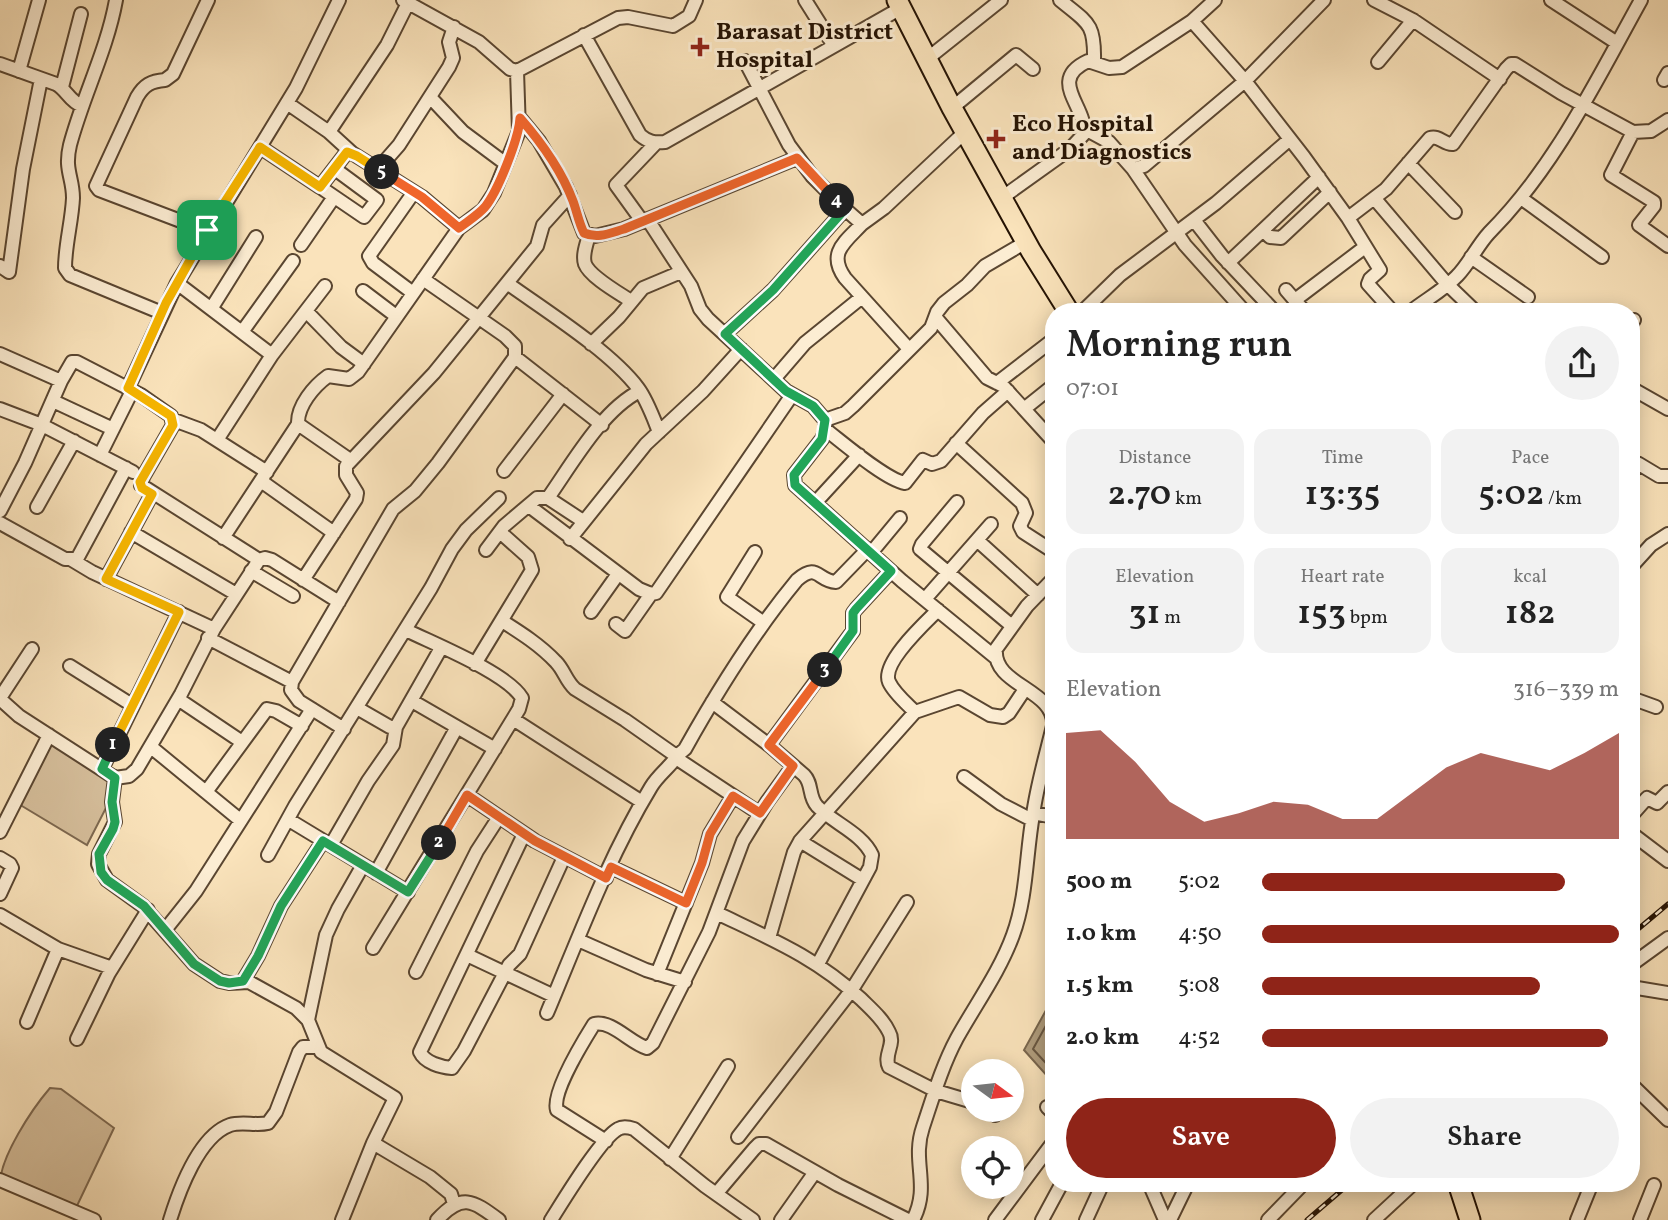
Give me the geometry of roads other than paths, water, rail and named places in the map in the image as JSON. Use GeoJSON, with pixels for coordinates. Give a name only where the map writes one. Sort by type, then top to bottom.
{"type":"FeatureCollection","features":[{"type":"Feature","properties":{"kind":"highway"},"geometry":{"type":"LineString","coordinates":[[899,4],[965,132],[1063,303]]}},
{"type":"Feature","properties":{"kind":"highway"},"geometry":{"type":"LineString","coordinates":[[1461,1192],[1470,1220]]}},
{"type":"Feature","properties":{"kind":"street"},"geometry":{"type":"LineString","coordinates":[[19,71],[39,0]]}},
{"type":"Feature","properties":{"kind":"street"},"geometry":{"type":"LineString","coordinates":[[116,0],[110,31],[82,106],[67,157],[73,195],[65,268],[70,275],[162,313]]}},
{"type":"Feature","properties":{"kind":"street"},"geometry":{"type":"LineString","coordinates":[[207,230],[99,190],[96,186],[136,96],[146,85],[166,80],[173,74],[208,0]]}},
{"type":"Feature","properties":{"kind":"street"},"geometry":{"type":"LineString","coordinates":[[100,455],[177,283],[287,103],[340,0]]}},
{"type":"Feature","properties":{"kind":"street"},"geometry":{"type":"LineString","coordinates":[[329,132],[387,45],[405,1],[479,42],[510,69],[517,71],[610,21],[628,17],[673,26],[690,16],[696,0]]}},
{"type":"Feature","properties":{"kind":"street"},"geometry":{"type":"LineString","coordinates":[[804,0],[834,46]]}},
{"type":"Feature","properties":{"kind":"street"},"geometry":{"type":"LineString","coordinates":[[927,59],[1001,0]]}},
{"type":"Feature","properties":{"kind":"street"},"geometry":{"type":"LineString","coordinates":[[1060,0],[1090,27],[1094,34],[1094,61]]}},
{"type":"Feature","properties":{"kind":"street"},"geometry":{"type":"LineString","coordinates":[[1003,197],[1080,141],[1085,129],[1084,121],[1071,95],[1069,81],[1084,63],[1094,61],[1109,68],[1122,67],[1192,21],[1215,0]]}},
{"type":"Feature","properties":{"kind":"street"},"geometry":{"type":"LineString","coordinates":[[1133,169],[1144,166],[1245,81],[1324,0]]}},
{"type":"Feature","properties":{"kind":"street"},"geometry":{"type":"LineString","coordinates":[[1374,0],[1413,20],[1500,79]]}},
{"type":"Feature","properties":{"kind":"street"},"geometry":{"type":"LineString","coordinates":[[1551,0],[1617,43]]}},
{"type":"Feature","properties":{"kind":"street"},"geometry":{"type":"LineString","coordinates":[[1422,303],[1457,276],[1545,166],[1584,105],[1641,0]]}},
{"type":"Feature","properties":{"kind":"street"},"geometry":{"type":"LineString","coordinates":[[584,35],[640,135],[647,141],[656,143],[665,142],[834,46],[899,4]]}},
{"type":"Feature","properties":{"kind":"street"},"geometry":{"type":"LineString","coordinates":[[62,87],[81,14]]}},
{"type":"Feature","properties":{"kind":"street"},"geometry":{"type":"LineString","coordinates":[[1378,62],[1413,20]]}},
{"type":"Feature","properties":{"kind":"street"},"geometry":{"type":"LineString","coordinates":[[1192,21],[1245,81],[1349,218],[1380,270],[1368,284],[1385,303]]}},
{"type":"Feature","properties":{"kind":"street"},"geometry":{"type":"LineString","coordinates":[[377,169],[399,145],[453,58],[449,42],[454,27]]}},
{"type":"Feature","properties":{"kind":"street"},"geometry":{"type":"LineString","coordinates":[[952,108],[1016,55],[1033,69]]}},
{"type":"Feature","properties":{"kind":"street"},"geometry":{"type":"LineString","coordinates":[[746,61],[797,158],[862,224]]}},
{"type":"Feature","properties":{"kind":"street"},"geometry":{"type":"LineString","coordinates":[[0,64],[62,87],[72,101],[82,106]]}},
{"type":"Feature","properties":{"kind":"street"},"geometry":{"type":"LineString","coordinates":[[1349,218],[1375,199],[1430,138],[1437,137],[1453,144],[1511,64],[1516,64],[1633,132],[1651,131],[1668,120]]}},
{"type":"Feature","properties":{"kind":"street"},"geometry":{"type":"LineString","coordinates":[[223,538],[298,424],[302,406],[328,376],[349,379],[364,364],[459,228],[488,203],[516,142],[520,118],[517,71]]}},
{"type":"Feature","properties":{"kind":"street"},"geometry":{"type":"LineString","coordinates":[[0,266],[9,272],[24,159],[41,79]]}},
{"type":"Feature","properties":{"kind":"street"},"geometry":{"type":"LineString","coordinates":[[430,97],[463,132],[506,164]]}},
{"type":"Feature","properties":{"kind":"street"},"geometry":{"type":"LineString","coordinates":[[287,103],[329,132],[352,153],[414,192],[459,228]]}},
{"type":"Feature","properties":{"kind":"street"},"geometry":{"type":"LineString","coordinates":[[520,118],[539,141],[570,195],[580,226],[584,233],[589,235],[604,235],[648,220],[797,158]]}},
{"type":"Feature","properties":{"kind":"street"},"geometry":{"type":"LineString","coordinates":[[1085,129],[1109,142],[1133,169],[1177,234],[1237,303]]}},
{"type":"Feature","properties":{"kind":"street"},"geometry":{"type":"LineString","coordinates":[[909,349],[845,278],[837,266],[837,255],[862,224],[884,208],[965,132]]}},
{"type":"Feature","properties":{"kind":"street"},"geometry":{"type":"LineString","coordinates":[[1633,132],[1611,175],[1654,202],[1639,225],[1668,246]]}},
{"type":"Feature","properties":{"kind":"street"},"geometry":{"type":"LineString","coordinates":[[1091,303],[1119,275],[1177,234],[1290,139]]}},
{"type":"Feature","properties":{"kind":"street"},"geometry":{"type":"LineString","coordinates":[[648,220],[642,221],[616,185],[656,143]]}},
{"type":"Feature","properties":{"kind":"street"},"geometry":{"type":"LineString","coordinates":[[260,147],[364,218],[377,200],[335,169]]}},
{"type":"Feature","properties":{"kind":"street"},"geometry":{"type":"LineString","coordinates":[[320,187],[347,152],[352,153]]}},
{"type":"Feature","properties":{"kind":"street"},"geometry":{"type":"LineString","coordinates":[[1408,163],[1455,212]]}},
{"type":"Feature","properties":{"kind":"street"},"geometry":{"type":"LineString","coordinates":[[1228,262],[1319,177]]}},
{"type":"Feature","properties":{"kind":"street"},"geometry":{"type":"LineString","coordinates":[[1263,230],[1270,237],[1281,238],[1330,191]]}},
{"type":"Feature","properties":{"kind":"street"},"geometry":{"type":"LineString","coordinates":[[413,293],[373,263],[369,256],[414,192]]}},
{"type":"Feature","properties":{"kind":"street"},"geometry":{"type":"LineString","coordinates":[[303,580],[356,499],[357,493],[345,470],[350,460],[434,373],[537,246],[547,219],[570,195]]}},
{"type":"Feature","properties":{"kind":"street"},"geometry":{"type":"LineString","coordinates":[[302,245],[334,197]]}},
{"type":"Feature","properties":{"kind":"street"},"geometry":{"type":"LineString","coordinates":[[1521,198],[1602,257]]}},
{"type":"Feature","properties":{"kind":"street"},"geometry":{"type":"LineString","coordinates":[[1375,199],[1447,284],[1467,303]]}},
{"type":"Feature","properties":{"kind":"street"},"geometry":{"type":"LineString","coordinates":[[725,334],[773,290],[845,209]]}},
{"type":"Feature","properties":{"kind":"street"},"geometry":{"type":"LineString","coordinates":[[648,220],[701,309],[792,395],[813,406],[825,425],[859,455],[898,481],[905,483],[923,460],[937,463],[983,413],[1008,391]]}},
{"type":"Feature","properties":{"kind":"street"},"geometry":{"type":"LineString","coordinates":[[1194,220],[1267,303]]}},
{"type":"Feature","properties":{"kind":"street"},"geometry":{"type":"LineString","coordinates":[[589,235],[585,264],[595,276],[631,301]]}},
{"type":"Feature","properties":{"kind":"street"},"geometry":{"type":"LineString","coordinates":[[212,309],[256,237]]}},
{"type":"Feature","properties":{"kind":"street"},"geometry":{"type":"LineString","coordinates":[[1026,242],[978,272],[967,285],[939,307],[932,327],[845,413],[825,425],[822,439],[797,470],[793,480],[799,490],[995,657],[1003,670],[1045,705]]}},
{"type":"Feature","properties":{"kind":"street"},"geometry":{"type":"LineString","coordinates":[[1295,300],[1365,247]]}},
{"type":"Feature","properties":{"kind":"street"},"geometry":{"type":"LineString","coordinates":[[1471,257],[1528,297]]}},
{"type":"Feature","properties":{"kind":"street"},"geometry":{"type":"LineString","coordinates":[[242,332],[293,261]]}},
{"type":"Feature","properties":{"kind":"street"},"geometry":{"type":"LineString","coordinates":[[591,344],[619,317],[643,288],[681,272]]}},
{"type":"Feature","properties":{"kind":"street"},"geometry":{"type":"LineString","coordinates":[[274,710],[291,686],[393,509],[415,491],[456,440],[515,357],[516,350],[512,343],[423,279]]}},
{"type":"Feature","properties":{"kind":"street"},"geometry":{"type":"LineString","coordinates":[[177,283],[272,355]]}},
{"type":"Feature","properties":{"kind":"street"},"geometry":{"type":"LineString","coordinates":[[507,283],[591,344],[629,378],[640,391],[659,432]]}},
{"type":"Feature","properties":{"kind":"street"},"geometry":{"type":"LineString","coordinates":[[217,440],[272,355],[326,286]]}},
{"type":"Feature","properties":{"kind":"street"},"geometry":{"type":"LineString","coordinates":[[1286,290],[1298,303]]}},
{"type":"Feature","properties":{"kind":"street"},"geometry":{"type":"LineString","coordinates":[[363,291],[396,316]]}},
{"type":"Feature","properties":{"kind":"street"},"geometry":{"type":"LineString","coordinates":[[774,379],[805,343],[862,297]]}},
{"type":"Feature","properties":{"kind":"street"},"geometry":{"type":"LineString","coordinates":[[306,310],[341,347],[364,364]]}},
{"type":"Feature","properties":{"kind":"street"},"geometry":{"type":"LineString","coordinates":[[936,318],[987,378],[1008,391],[1045,432]]}},
{"type":"Feature","properties":{"kind":"street"},"geometry":{"type":"LineString","coordinates":[[998,383],[1045,346]]}},
{"type":"Feature","properties":{"kind":"street"},"geometry":{"type":"LineString","coordinates":[[570,539],[627,466],[741,349]]}},
{"type":"Feature","properties":{"kind":"street"},"geometry":{"type":"LineString","coordinates":[[0,354],[61,381]]}},
{"type":"Feature","properties":{"kind":"street"},"geometry":{"type":"LineString","coordinates":[[515,357],[602,425]]}},
{"type":"Feature","properties":{"kind":"street"},"geometry":{"type":"LineString","coordinates":[[0,511],[68,366],[72,362],[78,362],[130,389],[174,420],[190,425],[217,440],[334,533]]}},
{"type":"Feature","properties":{"kind":"street"},"geometry":{"type":"LineString","coordinates":[[548,498],[602,425],[617,408],[640,391]]}},
{"type":"Feature","properties":{"kind":"street"},"geometry":{"type":"LineString","coordinates":[[1024,409],[1045,392]]}},
{"type":"Feature","properties":{"kind":"street"},"geometry":{"type":"LineString","coordinates":[[1640,393],[1668,409]]}},
{"type":"Feature","properties":{"kind":"street"},"geometry":{"type":"LineString","coordinates":[[504,471],[563,394]]}},
{"type":"Feature","properties":{"kind":"street"},"geometry":{"type":"LineString","coordinates":[[616,624],[625,631],[651,594],[659,588],[792,395]]}},
{"type":"Feature","properties":{"kind":"street"},"geometry":{"type":"LineString","coordinates":[[53,401],[113,429]]}},
{"type":"Feature","properties":{"kind":"street"},"geometry":{"type":"LineString","coordinates":[[2,414],[42,425],[143,477]]}},
{"type":"Feature","properties":{"kind":"street"},"geometry":{"type":"LineString","coordinates":[[174,420],[141,485],[258,560]]}},
{"type":"Feature","properties":{"kind":"street"},"geometry":{"type":"LineString","coordinates":[[298,424],[350,460]]}},
{"type":"Feature","properties":{"kind":"street"},"geometry":{"type":"LineString","coordinates":[[37,507],[74,441]]}},
{"type":"Feature","properties":{"kind":"street"},"geometry":{"type":"LineString","coordinates":[[956,443],[1025,508],[1026,513],[1020,526],[1023,532],[1045,546]]}},
{"type":"Feature","properties":{"kind":"street"},"geometry":{"type":"LineString","coordinates":[[815,503],[859,455]]}},
{"type":"Feature","properties":{"kind":"street"},"geometry":{"type":"LineString","coordinates":[[1640,465],[1660,476],[1668,475]]}},
{"type":"Feature","properties":{"kind":"street"},"geometry":{"type":"LineString","coordinates":[[72,561],[81,554],[127,468]]}},
{"type":"Feature","properties":{"kind":"street"},"geometry":{"type":"LineString","coordinates":[[106,579],[152,494]]}},
{"type":"Feature","properties":{"kind":"street"},"geometry":{"type":"LineString","coordinates":[[268,855],[406,630],[452,549],[466,530],[499,498]]}},
{"type":"Feature","properties":{"kind":"street"},"geometry":{"type":"LineString","coordinates":[[486,551],[500,532],[537,498],[548,498],[583,521]]}},
{"type":"Feature","properties":{"kind":"street"},"geometry":{"type":"LineString","coordinates":[[957,502],[920,547],[1012,626]]}},
{"type":"Feature","properties":{"kind":"street"},"geometry":{"type":"LineString","coordinates":[[522,511],[570,539],[639,589],[651,594]]}},
{"type":"Feature","properties":{"kind":"street"},"geometry":{"type":"LineString","coordinates":[[547,1013],[608,872],[642,802],[656,779],[685,749],[764,623],[782,598],[806,573],[813,572],[830,582],[836,582],[900,518]]}},
{"type":"Feature","properties":{"kind":"street"},"geometry":{"type":"LineString","coordinates":[[0,523],[57,555],[179,612],[291,686],[299,701],[344,729]]}},
{"type":"Feature","properties":{"kind":"street"},"geometry":{"type":"LineString","coordinates":[[925,599],[991,524]]}},
{"type":"Feature","properties":{"kind":"street"},"geometry":{"type":"LineString","coordinates":[[131,532],[236,594]]}},
{"type":"Feature","properties":{"kind":"street"},"geometry":{"type":"LineString","coordinates":[[475,664],[532,570],[528,557],[500,532]]}},
{"type":"Feature","properties":{"kind":"street"},"geometry":{"type":"LineString","coordinates":[[976,540],[1038,595]]}},
{"type":"Feature","properties":{"kind":"street"},"geometry":{"type":"LineString","coordinates":[[1640,560],[1665,540]]}},
{"type":"Feature","properties":{"kind":"street"},"geometry":{"type":"LineString","coordinates":[[755,552],[727,597],[764,623]]}},
{"type":"Feature","properties":{"kind":"street"},"geometry":{"type":"LineString","coordinates":[[32,649],[1,703],[115,778],[129,776],[137,769],[151,747],[211,633],[258,560],[272,560],[339,603]]}},
{"type":"Feature","properties":{"kind":"street"},"geometry":{"type":"LineString","coordinates":[[251,571],[293,596]]}},
{"type":"Feature","properties":{"kind":"street"},"geometry":{"type":"LineString","coordinates":[[769,745],[853,631],[853,613],[891,571]]}},
{"type":"Feature","properties":{"kind":"street"},"geometry":{"type":"LineString","coordinates":[[590,612],[618,574]]}},
{"type":"Feature","properties":{"kind":"street"},"geometry":{"type":"LineString","coordinates":[[995,657],[1000,640],[1045,588]]}},
{"type":"Feature","properties":{"kind":"street"},"geometry":{"type":"LineString","coordinates":[[915,712],[889,682],[888,667],[938,610]]}},
{"type":"Feature","properties":{"kind":"street"},"geometry":{"type":"LineString","coordinates":[[102,769],[179,612]]}},
{"type":"Feature","properties":{"kind":"street"},"geometry":{"type":"LineString","coordinates":[[502,621],[534,642],[554,660],[575,689],[603,705],[760,813]]}},
{"type":"Feature","properties":{"kind":"street"},"geometry":{"type":"LineString","coordinates":[[373,948],[522,704],[519,693],[475,664],[406,630]]}},
{"type":"Feature","properties":{"kind":"street"},"geometry":{"type":"LineString","coordinates":[[243,981],[281,906],[393,746],[396,727],[441,648]]}},
{"type":"Feature","properties":{"kind":"street"},"geometry":{"type":"LineString","coordinates":[[70,666],[132,705]]}},
{"type":"Feature","properties":{"kind":"street"},"geometry":{"type":"LineString","coordinates":[[769,938],[794,852],[800,841],[915,712],[959,697],[990,715],[1003,717],[1009,713],[1025,689]]}},
{"type":"Feature","properties":{"kind":"street"},"geometry":{"type":"LineString","coordinates":[[178,699],[242,742]]}},
{"type":"Feature","properties":{"kind":"street"},"geometry":{"type":"LineString","coordinates":[[412,701],[495,749]]}},
{"type":"Feature","properties":{"kind":"street"},"geometry":{"type":"LineString","coordinates":[[712,702],[769,745],[808,780],[812,800],[870,850],[872,861],[818,964]]}},
{"type":"Feature","properties":{"kind":"street"},"geometry":{"type":"LineString","coordinates":[[1640,702],[1656,708]]}},
{"type":"Feature","properties":{"kind":"street"},"geometry":{"type":"LineString","coordinates":[[357,708],[390,727],[396,727]]}},
{"type":"Feature","properties":{"kind":"street"},"geometry":{"type":"LineString","coordinates":[[206,792],[267,709],[274,710],[302,726]]}},
{"type":"Feature","properties":{"kind":"street"},"geometry":{"type":"LineString","coordinates":[[165,930],[185,907],[312,709]]}},
{"type":"Feature","properties":{"kind":"street"},"geometry":{"type":"LineString","coordinates":[[513,719],[642,802]]}},
{"type":"Feature","properties":{"kind":"street"},"geometry":{"type":"LineString","coordinates":[[376,873],[457,727]]}},
{"type":"Feature","properties":{"kind":"street"},"geometry":{"type":"LineString","coordinates":[[0,832],[4,817],[49,735]]}},
{"type":"Feature","properties":{"kind":"street"},"geometry":{"type":"LineString","coordinates":[[151,747],[240,820]]}},
{"type":"Feature","properties":{"kind":"street"},"geometry":{"type":"LineString","coordinates":[[716,1194],[759,1144],[774,1149],[910,1220],[922,1199],[918,1146],[936,1090],[951,1050],[1006,952],[1014,932],[1021,902],[1032,817],[1045,758]]}},
{"type":"Feature","properties":{"kind":"street"},"geometry":{"type":"LineString","coordinates":[[606,1141],[557,1110],[554,1103],[562,1084],[594,1024],[600,1023],[609,1027],[640,1046],[647,1048],[653,1043],[717,913],[739,849],[793,766]]}},
{"type":"Feature","properties":{"kind":"street"},"geometry":{"type":"LineString","coordinates":[[964,777],[1001,804],[1032,817],[1045,817]]}},
{"type":"Feature","properties":{"kind":"street"},"geometry":{"type":"LineString","coordinates":[[115,778],[112,802],[115,822],[102,845],[98,864],[107,880],[130,894],[148,910],[184,954],[208,973],[229,983],[243,981],[261,988],[296,1008],[308,1020],[318,1047],[327,1056],[395,1098],[373,1143],[342,1220]]}},
{"type":"Feature","properties":{"kind":"street"},"geometry":{"type":"LineString","coordinates":[[1640,806],[1647,799],[1657,803],[1668,792]]}},
{"type":"Feature","properties":{"kind":"street"},"geometry":{"type":"LineString","coordinates":[[467,795],[524,834],[564,857],[686,903]]}},
{"type":"Feature","properties":{"kind":"street"},"geometry":{"type":"LineString","coordinates":[[657,974],[702,863],[710,834],[733,796]]}},
{"type":"Feature","properties":{"kind":"street"},"geometry":{"type":"LineString","coordinates":[[416,972],[477,851],[499,817]]}},
{"type":"Feature","properties":{"kind":"street"},"geometry":{"type":"LineString","coordinates":[[289,820],[408,892]]}},
{"type":"Feature","properties":{"kind":"street"},"geometry":{"type":"LineString","coordinates":[[524,834],[420,1052],[429,1061],[452,1068],[455,1064],[505,973],[524,946],[564,857]]}},
{"type":"Feature","properties":{"kind":"street"},"geometry":{"type":"LineString","coordinates":[[1640,840],[1668,860]]}},
{"type":"Feature","properties":{"kind":"street"},"geometry":{"type":"LineString","coordinates":[[800,841],[863,880]]}},
{"type":"Feature","properties":{"kind":"street"},"geometry":{"type":"LineString","coordinates":[[0,858],[12,868],[0,894]]}},
{"type":"Feature","properties":{"kind":"street"},"geometry":{"type":"LineString","coordinates":[[308,1020],[332,918],[363,865]]}},
{"type":"Feature","properties":{"kind":"street"},"geometry":{"type":"LineString","coordinates":[[738,1137],[851,991],[907,902]]}},
{"type":"Feature","properties":{"kind":"street"},"geometry":{"type":"LineString","coordinates":[[77,1039],[112,968],[148,910]]}},
{"type":"Feature","properties":{"kind":"street"},"geometry":{"type":"LineString","coordinates":[[717,913],[818,964],[882,1020],[892,1039],[887,1059],[889,1068],[936,1090],[961,1097]]}},
{"type":"Feature","properties":{"kind":"street"},"geometry":{"type":"LineString","coordinates":[[0,915],[58,949],[112,968]]}},
{"type":"Feature","properties":{"kind":"street"},"geometry":{"type":"LineString","coordinates":[[1640,958],[1668,937]]}},
{"type":"Feature","properties":{"kind":"street"},"geometry":{"type":"LineString","coordinates":[[578,940],[617,959],[685,982]]}},
{"type":"Feature","properties":{"kind":"street"},"geometry":{"type":"LineString","coordinates":[[27,1022],[58,949]]}},
{"type":"Feature","properties":{"kind":"street"},"geometry":{"type":"LineString","coordinates":[[467,956],[554,996]]}},
{"type":"Feature","properties":{"kind":"street"},"geometry":{"type":"LineString","coordinates":[[1640,988],[1668,993]]}},
{"type":"Feature","properties":{"kind":"street"},"geometry":{"type":"LineString","coordinates":[[170,1220],[185,1178],[207,1143],[233,1124],[268,1123],[276,1112],[299,1052],[303,1047],[318,1047]]}},
{"type":"Feature","properties":{"kind":"street"},"geometry":{"type":"LineString","coordinates":[[670,1158],[728,1066]]}},
{"type":"Feature","properties":{"kind":"street"},"geometry":{"type":"LineString","coordinates":[[1640,1093],[1668,1120]]}},
{"type":"Feature","properties":{"kind":"street"},"geometry":{"type":"LineString","coordinates":[[551,1220],[606,1141],[620,1128],[627,1127],[634,1129],[753,1220]]}},
{"type":"Feature","properties":{"kind":"street"},"geometry":{"type":"LineString","coordinates":[[373,1143],[430,1177],[451,1194],[454,1205]]}},
{"type":"Feature","properties":{"kind":"street"},"geometry":{"type":"LineString","coordinates":[[995,1220],[1045,1153]]}},
{"type":"Feature","properties":{"kind":"street"},"geometry":{"type":"LineString","coordinates":[[781,1220],[815,1172]]}},
{"type":"Feature","properties":{"kind":"street"},"geometry":{"type":"LineString","coordinates":[[0,1180],[94,1220]]}},
{"type":"Feature","properties":{"kind":"street"},"geometry":{"type":"LineString","coordinates":[[1634,1219],[1654,1185]]}},
{"type":"Feature","properties":{"kind":"street"},"geometry":{"type":"LineString","coordinates":[[1042,1220],[1057,1192]]}},
{"type":"Feature","properties":{"kind":"street"},"geometry":{"type":"LineString","coordinates":[[1086,1220],[1099,1192]]}},
{"type":"Feature","properties":{"kind":"street"},"geometry":{"type":"LineString","coordinates":[[1154,1192],[1168,1220]]}},
{"type":"Feature","properties":{"kind":"street"},"geometry":{"type":"LineString","coordinates":[[1168,1220],[1183,1192]]}},
{"type":"Feature","properties":{"kind":"street"},"geometry":{"type":"LineString","coordinates":[[1268,1220],[1295,1192]]}},
{"type":"Feature","properties":{"kind":"street"},"geometry":{"type":"LineString","coordinates":[[1374,1220],[1404,1192]]}},
{"type":"Feature","properties":{"kind":"street"},"geometry":{"type":"LineString","coordinates":[[1577,1220],[1588,1192]]}},
{"type":"Feature","properties":{"kind":"street"},"geometry":{"type":"LineString","coordinates":[[437,1220],[463,1201],[471,1202],[499,1220]]}},
{"type":"Feature","properties":{"kind":"water"},"geometry":{"type":"Polygon","coordinates":[[[1045,1012],[1045,1074],[1024,1050],[1045,1012]]]}},
{"type":"Feature","properties":{"kind":"railway"},"geometry":{"type":"LineString","coordinates":[[1640,927],[1668,904]]}},
{"type":"Feature","properties":{"kind":"railway"},"geometry":{"type":"LineString","coordinates":[[1307,1220],[1340,1192]]}},
{"type":"Feature","properties":{"kind":"place","name":"Barasat District Hospital"},"geometry":{"type":"Point","coordinates":[700,47]}},
{"type":"Feature","properties":{"kind":"place","name":"Eco Hospital and Diagnostics"},"geometry":{"type":"Point","coordinates":[996,139]}}]}
